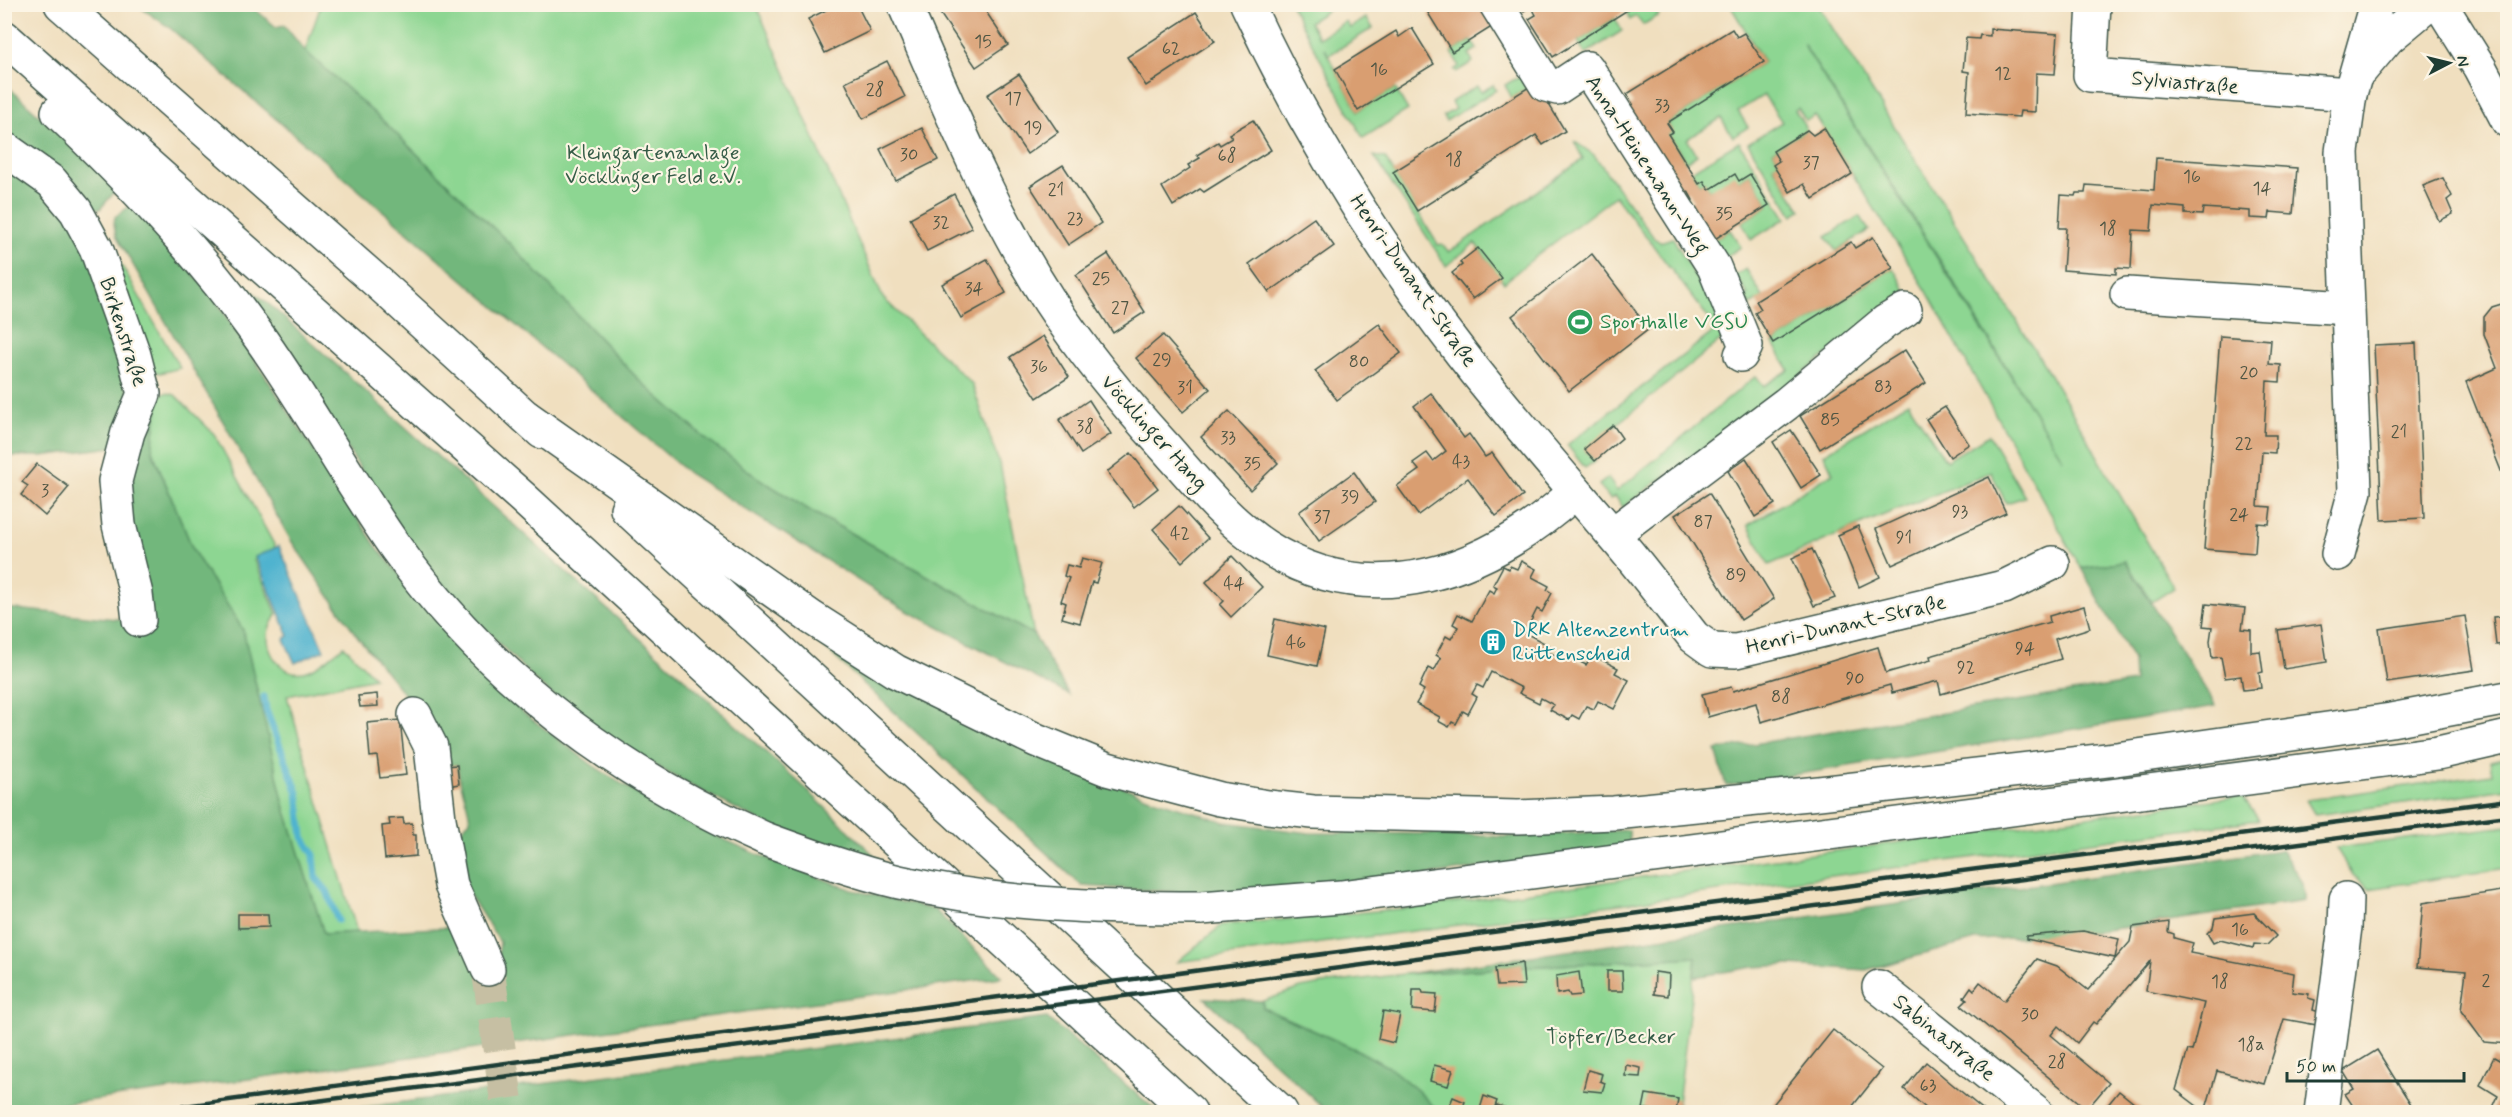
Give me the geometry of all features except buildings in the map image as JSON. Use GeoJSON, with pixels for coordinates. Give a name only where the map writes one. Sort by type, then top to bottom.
{"type":"FeatureCollection","features":[{"type":"Feature","properties":{"kind":"main road"},"geometry":{"type":"LineString","coordinates":[[61,4],[374,279],[679,556],[1281,1113]]}},
{"type":"Feature","properties":{"kind":"main road","name":"Vöcklinger Hang"},"geometry":{"type":"LineString","coordinates":[[904,4],[984,180],[1049,300],[1102,375],[1131,410],[1210,496],[1264,545],[1311,569],[1344,578],[1385,581],[1410,579],[1456,568],[1500,548],[1552,513],[1575,492]]}},
{"type":"Feature","properties":{"kind":"main road","name":"Henri-Dunant-Straße"},"geometry":{"type":"LineString","coordinates":[[1247,4],[1326,153],[1385,246],[1459,351],[1575,492],[1613,534],[1694,637],[1712,650],[1736,651],[2004,587],[2053,563]]}},
{"type":"Feature","properties":{"kind":"main road","name":"Anna-Heinemann-Weg"},"geometry":{"type":"LineString","coordinates":[[1496,4],[1546,85],[1557,88],[1587,69],[1714,267],[1746,346],[1741,355]]}},
{"type":"Feature","properties":{"kind":"main road","name":"Sylviastraße"},"geometry":{"type":"LineString","coordinates":[[2094,4],[2090,75],[2353,85]]}},
{"type":"Feature","properties":{"kind":"main road"},"geometry":{"type":"LineString","coordinates":[[2338,554],[2355,491],[2342,152],[2353,85],[2376,4]]}},
{"type":"Feature","properties":{"kind":"main road"},"geometry":{"type":"LineString","coordinates":[[2353,85],[2388,38],[2428,4]]}},
{"type":"Feature","properties":{"kind":"main road"},"geometry":{"type":"LineString","coordinates":[[2440,4],[2480,68],[2508,121]]}},
{"type":"Feature","properties":{"kind":"main road"},"geometry":{"type":"LineString","coordinates":[[2467,4],[2508,70]]}},
{"type":"Feature","properties":{"kind":"main road"},"geometry":{"type":"LineString","coordinates":[[4,37],[523,498],[1190,1113]]}},
{"type":"Feature","properties":{"kind":"main road"},"geometry":{"type":"LineString","coordinates":[[4,46],[40,94],[143,196],[221,286],[272,354],[353,486],[398,550],[479,646],[531,696],[596,746],[682,799],[765,839],[868,874],[983,897],[1072,907],[1201,908],[1341,897],[2438,753],[2508,737]]}},
{"type":"Feature","properties":{"kind":"main road","name":"Birkenstraße"},"geometry":{"type":"LineString","coordinates":[[4,148],[52,182],[79,216],[96,248],[134,355],[144,394],[128,432],[115,481],[119,525],[136,594],[139,620]]}},
{"type":"Feature","properties":{"kind":"main road"},"geometry":{"type":"LineString","coordinates":[[2127,294],[2348,308]]}},
{"type":"Feature","properties":{"kind":"main road"},"geometry":{"type":"LineString","coordinates":[[1613,534],[1777,411],[1885,322],[1905,310]]}},
{"type":"Feature","properties":{"kind":"main road"},"geometry":{"type":"LineString","coordinates":[[526,417],[812,618],[904,676],[1036,740],[1107,769],[1220,799],[1268,807],[1313,812],[1518,818],[1614,813],[1819,793],[2116,759],[2391,720],[2508,698]]}},
{"type":"Feature","properties":{"kind":"main road"},"geometry":{"type":"LineString","coordinates":[[415,715],[431,747],[439,819],[451,885],[488,969]]}},
{"type":"Feature","properties":{"kind":"main road"},"geometry":{"type":"LineString","coordinates":[[2321,1113],[2345,927],[2346,899]]}},
{"type":"Feature","properties":{"kind":"main road","name":"Sabinastraße"},"geometry":{"type":"LineString","coordinates":[[1879,987],[2036,1113]]}},
{"type":"Feature","properties":{"kind":"green space"},"geometry":{"type":"Polygon","coordinates":[[[137,5],[250,5],[276,27],[284,25],[305,51],[383,121],[508,242],[640,381],[707,440],[758,478],[809,510],[1034,635],[1069,695],[902,608],[688,473],[170,28],[137,5]]]}},
{"type":"Feature","properties":{"kind":"green space","name":"Kleingartenanlage Vöcklinger Feld e.V."},"geometry":{"type":"Polygon","coordinates":[[[321,5],[756,5],[883,298],[972,384],[1001,469],[1034,635],[809,510],[758,478],[707,440],[640,381],[508,242],[383,121],[305,51],[321,5]]]}},
{"type":"Feature","properties":{"kind":"green space"},"geometry":{"type":"Polygon","coordinates":[[[1291,5],[1336,5],[1309,22],[1319,38],[1346,21],[1350,28],[1366,18],[1373,28],[1329,55],[1324,48],[1358,111],[1395,88],[1408,110],[1363,138],[1291,5]]]}},
{"type":"Feature","properties":{"kind":"green space"},"geometry":{"type":"Polygon","coordinates":[[[1637,5],[1652,5],[1659,15],[1643,25],[1636,16],[1630,20],[1626,11],[1637,5]]]}},
{"type":"Feature","properties":{"kind":"green space"},"geometry":{"type":"Polygon","coordinates":[[[1730,5],[1818,5],[2045,366],[2174,588],[2152,602],[2125,561],[2081,568],[1926,290],[1815,115],[1806,121],[1798,108],[1795,110],[1807,130],[1773,151],[1779,161],[1773,166],[1801,210],[1793,215],[1748,143],[1782,122],[1764,95],[1738,111],[1748,127],[1733,137],[1721,118],[1687,139],[1697,155],[1686,162],[1668,134],[1672,131],[1667,123],[1764,62],[1730,5]],[[1804,45],[2063,459],[1962,295],[1804,45]]]}},
{"type":"Feature","properties":{"kind":"green space"},"geometry":{"type":"Polygon","coordinates":[[[1615,18],[1622,31],[1585,54],[1578,41],[1615,18]]]}},
{"type":"Feature","properties":{"kind":"green space"},"geometry":{"type":"Polygon","coordinates":[[[1472,40],[1477,49],[1469,54],[1473,62],[1456,72],[1454,70],[1459,66],[1452,52],[1472,40]]]}},
{"type":"Feature","properties":{"kind":"green space"},"geometry":{"type":"Polygon","coordinates":[[[1528,71],[1536,83],[1512,98],[1505,85],[1528,71]]]}},
{"type":"Feature","properties":{"kind":"green space"},"geometry":{"type":"Polygon","coordinates":[[[4,83],[118,188],[100,209],[86,210],[130,403],[157,411],[152,451],[194,552],[243,630],[284,805],[324,934],[457,927],[497,967],[500,942],[463,885],[454,837],[470,820],[457,765],[446,766],[425,720],[358,637],[292,542],[116,235],[115,217],[134,203],[217,302],[376,546],[445,630],[521,711],[595,767],[674,817],[761,856],[853,890],[935,910],[1002,977],[5,1112],[5,608],[137,621],[121,446],[41,456],[5,456],[4,83]]]}},
{"type":"Feature","properties":{"kind":"green space"},"geometry":{"type":"Polygon","coordinates":[[[1493,85],[1496,90],[1446,121],[1443,116],[1455,109],[1451,102],[1477,86],[1481,92],[1493,85]]]}},
{"type":"Feature","properties":{"kind":"green space"},"geometry":{"type":"Polygon","coordinates":[[[1574,141],[1594,155],[1654,238],[1660,242],[1673,238],[1695,277],[1704,271],[1730,333],[1585,450],[1595,461],[1585,468],[1567,445],[1717,329],[1615,196],[1504,283],[1475,243],[1446,266],[1374,156],[1385,158],[1438,245],[1442,244],[1449,252],[1583,159],[1574,141]]]}},
{"type":"Feature","properties":{"kind":"green space"},"geometry":{"type":"Polygon","coordinates":[[[1739,142],[1786,218],[1751,240],[1742,222],[1769,205],[1750,174],[1739,181],[1709,190],[1704,181],[1699,184],[1691,171],[1739,142]]]}},
{"type":"Feature","properties":{"kind":"green space"},"geometry":{"type":"Polygon","coordinates":[[[1859,216],[1869,230],[1836,251],[1826,237],[1859,216]]]}},
{"type":"Feature","properties":{"kind":"green space"},"geometry":{"type":"Polygon","coordinates":[[[1730,230],[1741,247],[1721,260],[1710,242],[1730,230]]]}},
{"type":"Feature","properties":{"kind":"green space"},"geometry":{"type":"Polygon","coordinates":[[[110,245],[180,368],[160,373],[153,371],[110,245]]]}},
{"type":"Feature","properties":{"kind":"green space"},"geometry":{"type":"Polygon","coordinates":[[[1893,268],[1906,291],[1796,379],[1623,507],[1615,496],[1610,499],[1599,485],[1608,478],[1617,491],[1756,376],[1764,386],[1789,370],[1773,343],[1893,268]]]}},
{"type":"Feature","properties":{"kind":"green space"},"geometry":{"type":"Polygon","coordinates":[[[1746,269],[1763,297],[1750,305],[1745,298],[1748,295],[1739,280],[1735,282],[1732,277],[1746,269]]]}},
{"type":"Feature","properties":{"kind":"green space"},"geometry":{"type":"Polygon","coordinates":[[[243,284],[270,305],[801,784],[882,863],[768,825],[688,784],[600,734],[537,682],[441,584],[382,503],[243,284]]]}},
{"type":"Feature","properties":{"kind":"green space"},"geometry":{"type":"Polygon","coordinates":[[[160,394],[175,395],[214,434],[277,550],[254,560],[277,614],[268,635],[270,651],[274,658],[286,669],[302,672],[319,665],[344,646],[375,678],[287,696],[357,932],[324,934],[284,805],[243,630],[194,552],[152,450],[157,411],[146,408],[160,394]]]}},
{"type":"Feature","properties":{"kind":"green space"},"geometry":{"type":"Polygon","coordinates":[[[1908,402],[1946,461],[1989,435],[2025,497],[2006,503],[1991,472],[1869,521],[1769,565],[1748,525],[1833,473],[1824,454],[1908,402]]]}},
{"type":"Feature","properties":{"kind":"green space"},"geometry":{"type":"Polygon","coordinates":[[[2125,561],[2216,706],[1726,786],[1716,750],[2134,682],[2133,660],[2081,568],[2125,561]]]}},
{"type":"Feature","properties":{"kind":"green space"},"geometry":{"type":"Polygon","coordinates":[[[810,634],[1018,742],[1147,797],[1225,822],[1309,833],[1449,834],[1503,837],[1629,830],[1629,847],[1377,882],[1211,894],[1082,886],[810,634]]]}},
{"type":"Feature","properties":{"kind":"green space"},"geometry":{"type":"Polygon","coordinates":[[[2507,757],[2507,789],[2315,815],[2306,800],[2492,774],[2490,761],[2507,757]]]}},
{"type":"Feature","properties":{"kind":"green space"},"geometry":{"type":"Polygon","coordinates":[[[2242,796],[2259,820],[1177,962],[1222,925],[1420,907],[2242,796]]]}},
{"type":"Feature","properties":{"kind":"green space"},"geometry":{"type":"Polygon","coordinates":[[[2507,826],[2507,868],[2369,889],[2353,875],[2336,848],[2507,826]]]}},
{"type":"Feature","properties":{"kind":"green space"},"geometry":{"type":"Polygon","coordinates":[[[2281,850],[2301,881],[2305,901],[2079,934],[1976,940],[1866,970],[1789,965],[1753,967],[1694,977],[1696,957],[1405,974],[2281,850]]]}},
{"type":"Feature","properties":{"kind":"green space","name":"Töpfer/Becker"},"geometry":{"type":"Polygon","coordinates":[[[1696,957],[1677,1112],[1439,1112],[1390,1068],[1359,1051],[1263,1008],[1263,1001],[1301,988],[1405,974],[1696,957]]]}},
{"type":"Feature","properties":{"kind":"green space"},"geometry":{"type":"Polygon","coordinates":[[[1205,998],[1263,1001],[1263,1008],[1359,1051],[1390,1068],[1439,1112],[1328,1112],[1205,998]]]}},
{"type":"Feature","properties":{"kind":"green space"},"geometry":{"type":"Polygon","coordinates":[[[1047,1018],[1158,1112],[327,1112],[1047,1018]]]}},
{"type":"Feature","properties":{"kind":"water"},"geometry":{"type":"Polygon","coordinates":[[[279,546],[324,650],[295,663],[284,639],[289,636],[255,557],[279,546]]]}},
{"type":"Feature","properties":{"kind":"waterway"},"geometry":{"type":"LineString","coordinates":[[264,697],[266,710],[298,793],[303,837],[314,855],[316,878],[327,891],[338,920]]}},
{"type":"Feature","properties":{"kind":"tunnel"},"geometry":{"type":"LineString","coordinates":[[488,969],[508,1112]]}},
{"type":"Feature","properties":{"kind":"railway"},"geometry":{"type":"LineString","coordinates":[[140,1112],[1216,968],[2508,800]]}},
{"type":"Feature","properties":{"kind":"railway"},"geometry":{"type":"LineString","coordinates":[[232,1112],[2508,816]]}},
{"type":"Feature","properties":{"kind":"place","name":"Sporthalle VGSU"},"geometry":{"type":"Point","coordinates":[1580,322]}},
{"type":"Feature","properties":{"kind":"place","name":"DRK Altenzentrum Rüttenscheid"},"geometry":{"type":"Point","coordinates":[1493,642]}}]}
